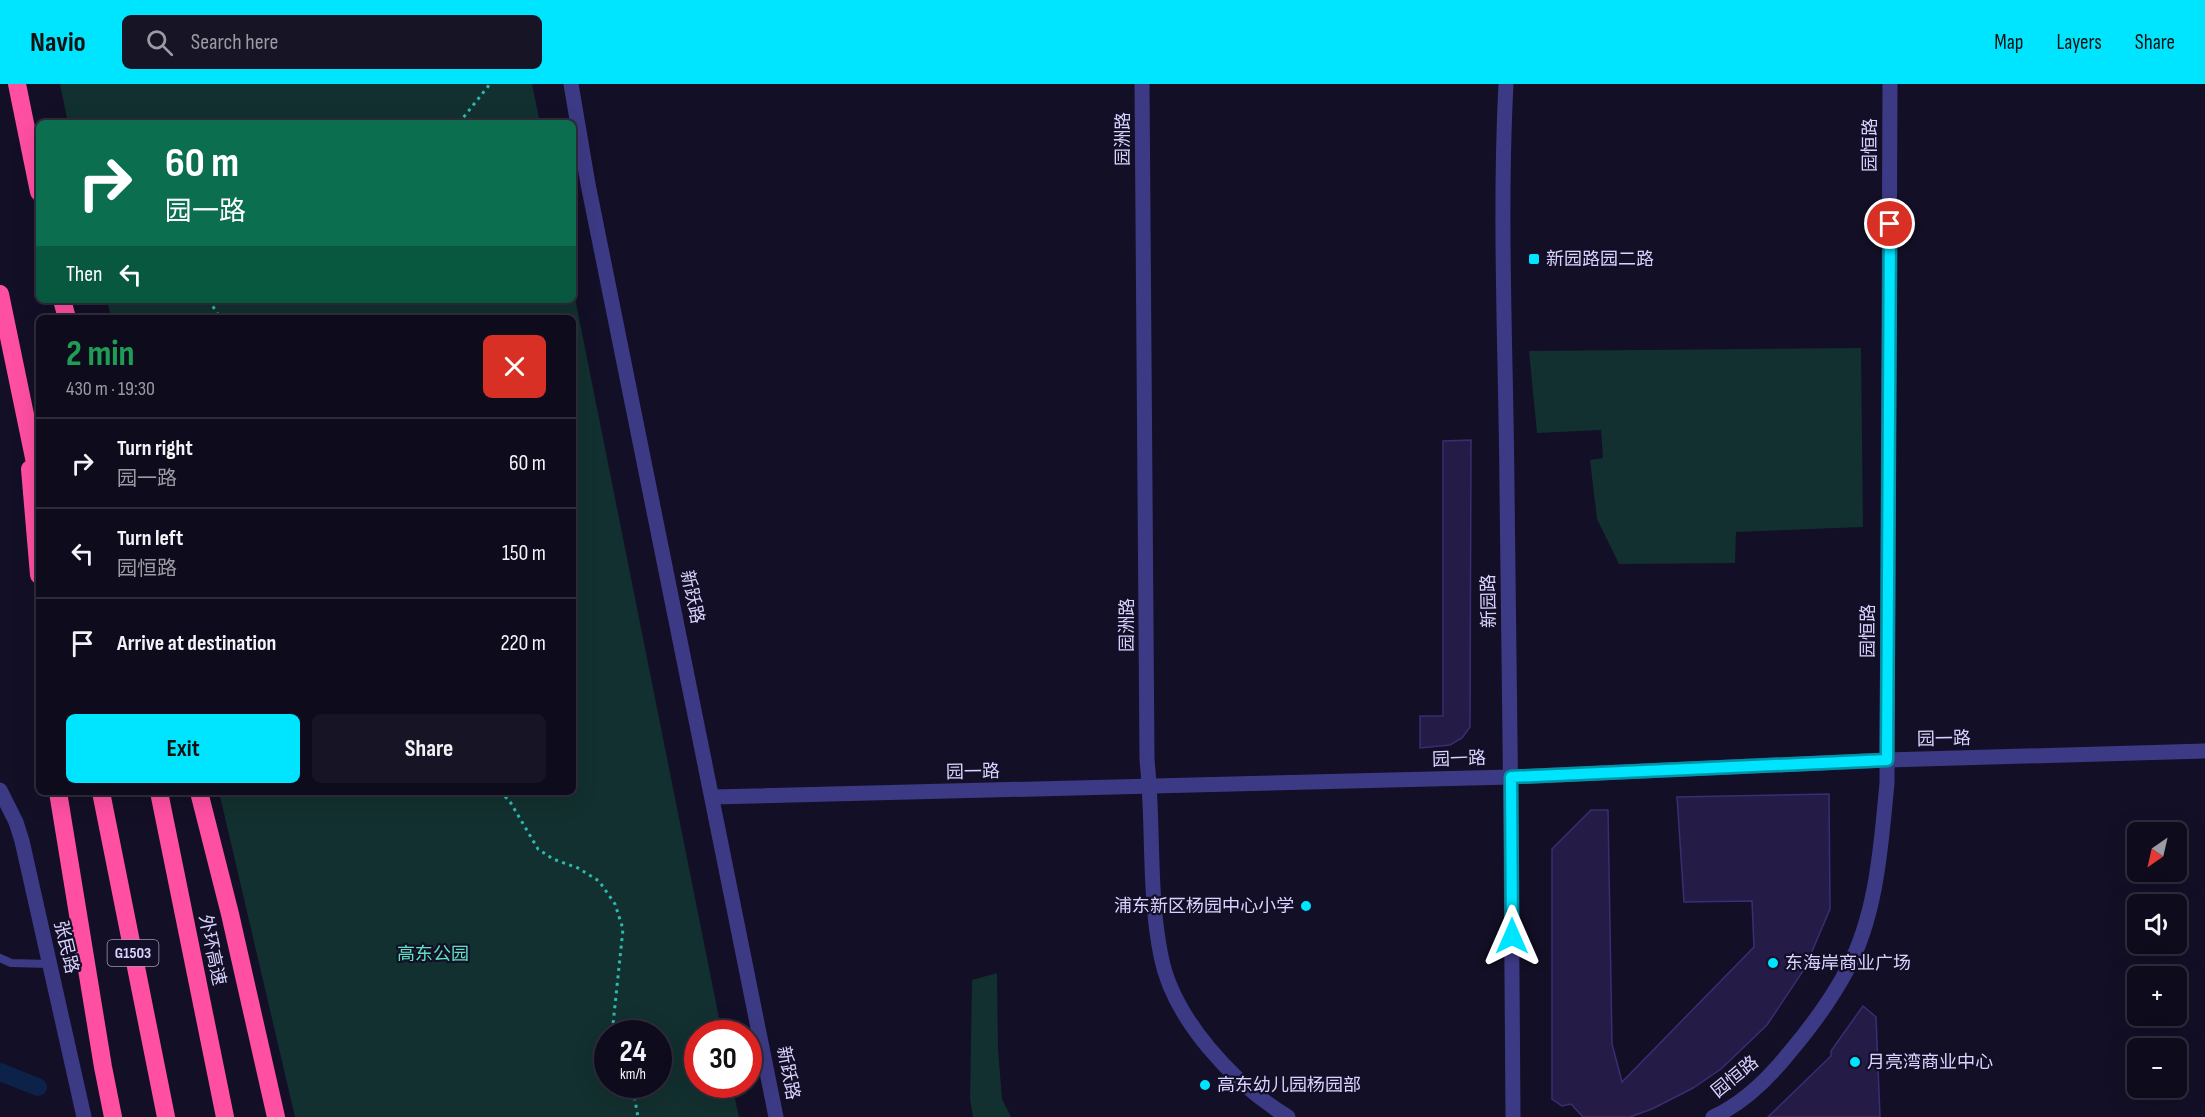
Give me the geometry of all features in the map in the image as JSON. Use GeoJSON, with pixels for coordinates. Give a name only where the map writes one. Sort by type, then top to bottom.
{"type":"FeatureCollection","features":[{"type":"Feature","properties":{"kind":"highway"},"geometry":{"type":"LineString","coordinates":[[17,84],[36,177]]}},
{"type":"Feature","properties":{"kind":"highway"},"geometry":{"type":"LineString","coordinates":[[0,294],[36,468]]}},
{"type":"Feature","properties":{"kind":"highway"},"geometry":{"type":"LineString","coordinates":[[24,410],[36,542]]}},
{"type":"Feature","properties":{"kind":"highway"},"geometry":{"type":"LineString","coordinates":[[58,795],[113,1117]]}},
{"type":"Feature","properties":{"kind":"highway","name":"G1503"},"geometry":{"type":"LineString","coordinates":[[102,795],[166,1116]]}},
{"type":"Feature","properties":{"kind":"highway","name":"外环高速"},"geometry":{"type":"LineString","coordinates":[[160,795],[223,1110]]}},
{"type":"Feature","properties":{"kind":"highway"},"geometry":{"type":"LineString","coordinates":[[200,795],[230,914],[276,1117]]}},
{"type":"Feature","properties":{"kind":"street","name":"新跃路"},"geometry":{"type":"LineString","coordinates":[[570,84],[588,184],[776,1117]]}},
{"type":"Feature","properties":{"kind":"street","name":"园洲路"},"geometry":{"type":"LineString","coordinates":[[1142,84],[1147,760],[1161,957],[1169,981],[1183,1009],[1220,1060],[1244,1084],[1288,1117]]}},
{"type":"Feature","properties":{"kind":"street","name":"新园路"},"geometry":{"type":"LineString","coordinates":[[1506,84],[1504,258],[1513,1117]]}},
{"type":"Feature","properties":{"kind":"street","name":"园恒路"},"geometry":{"type":"LineString","coordinates":[[1713,1117],[1724,1112],[1764,1082],[1807,1032],[1848,969],[1869,909],[1880,856],[1887,783],[1890,84]]}},
{"type":"Feature","properties":{"kind":"street","name":"园一路"},"geometry":{"type":"LineString","coordinates":[[713,797],[1150,788],[1511,777],[1887,760],[2205,751]]}},
{"type":"Feature","properties":{"kind":"street","name":"张民路"},"geometry":{"type":"LineString","coordinates":[[0,790],[16,822],[22,841],[84,1117]]}},
{"type":"Feature","properties":{"kind":"lane"},"geometry":{"type":"LineString","coordinates":[[0,958],[11,963],[50,964]]}},
{"type":"Feature","properties":{"kind":"path"},"geometry":{"type":"LineString","coordinates":[[461,120],[490,84]]}},
{"type":"Feature","properties":{"kind":"path"},"geometry":{"type":"LineString","coordinates":[[502,795],[509,800],[538,849],[553,859],[578,868],[598,881],[615,904],[623,929],[613,1020]]}},
{"type":"Feature","properties":{"kind":"path"},"geometry":{"type":"LineString","coordinates":[[635,1098],[638,1117]]}},
{"type":"Feature","properties":{"kind":"green space"},"geometry":{"type":"Polygon","coordinates":[[[60,84],[532,84],[539,120],[67,120],[60,84]]]}},
{"type":"Feature","properties":{"kind":"green space","name":"高东公园"},"geometry":{"type":"Polygon","coordinates":[[[108,303],[576,303],[719,1020],[684,1020],[684,1098],[735,1098],[739,1117],[295,1117],[220,795],[576,795],[576,315],[110,315],[108,303]]]}},
{"type":"Feature","properties":{"kind":"green space"},"geometry":{"type":"Polygon","coordinates":[[[1861,348],[1863,527],[1736,532],[1735,563],[1619,564],[1597,519],[1590,460],[1603,458],[1601,430],[1537,433],[1529,351],[1861,348]]]}},
{"type":"Feature","properties":{"kind":"green space"},"geometry":{"type":"Polygon","coordinates":[[[997,973],[998,1049],[1002,1099],[1011,1117],[973,1117],[970,1099],[972,980],[997,973]]]}},
{"type":"Feature","properties":{"kind":"building"},"geometry":{"type":"Polygon","coordinates":[[[1471,440],[1470,727],[1462,738],[1450,745],[1420,748],[1420,716],[1443,716],[1443,441],[1471,440]]]}},
{"type":"Feature","properties":{"kind":"building","name":"东海岸商业广场"},"geometry":{"type":"Polygon","coordinates":[[[1829,794],[1830,909],[1805,968],[1767,1025],[1721,1069],[1693,1088],[1652,1109],[1630,1117],[1583,1117],[1571,1104],[1562,1106],[1552,1099],[1552,849],[1591,810],[1608,810],[1612,1044],[1622,1082],[1754,947],[1752,901],[1684,902],[1677,797],[1829,794]]]}},
{"type":"Feature","properties":{"kind":"building","name":"月亮湾商业中心"},"geometry":{"type":"Polygon","coordinates":[[[1863,1006],[1876,1017],[1880,1117],[1768,1117],[1831,1056],[1831,1051],[1863,1006]]]}},
{"type":"Feature","properties":{"kind":"waterway"},"geometry":{"type":"LineString","coordinates":[[0,1072],[38,1087]]}},
{"type":"Feature","properties":{"kind":"place","name":"新园路园二路"},"geometry":{"type":"Point","coordinates":[1534,259]}},
{"type":"Feature","properties":{"kind":"place","name":"浦东新区杨园中心小学"},"geometry":{"type":"Point","coordinates":[1306,906]}},
{"type":"Feature","properties":{"kind":"place","name":"东海岸商业广场"},"geometry":{"type":"Point","coordinates":[1773,963]}},
{"type":"Feature","properties":{"kind":"place","name":"月亮湾商业中心"},"geometry":{"type":"Point","coordinates":[1855,1062]}},
{"type":"Feature","properties":{"kind":"place","name":"高东幼儿园杨园部"},"geometry":{"type":"Point","coordinates":[1205,1085]}},
{"type":"Feature","properties":{"kind":"route"},"geometry":{"type":"LineString","coordinates":[[1512,936],[1511,777],[1887,760],[1890,224]]}}]}
